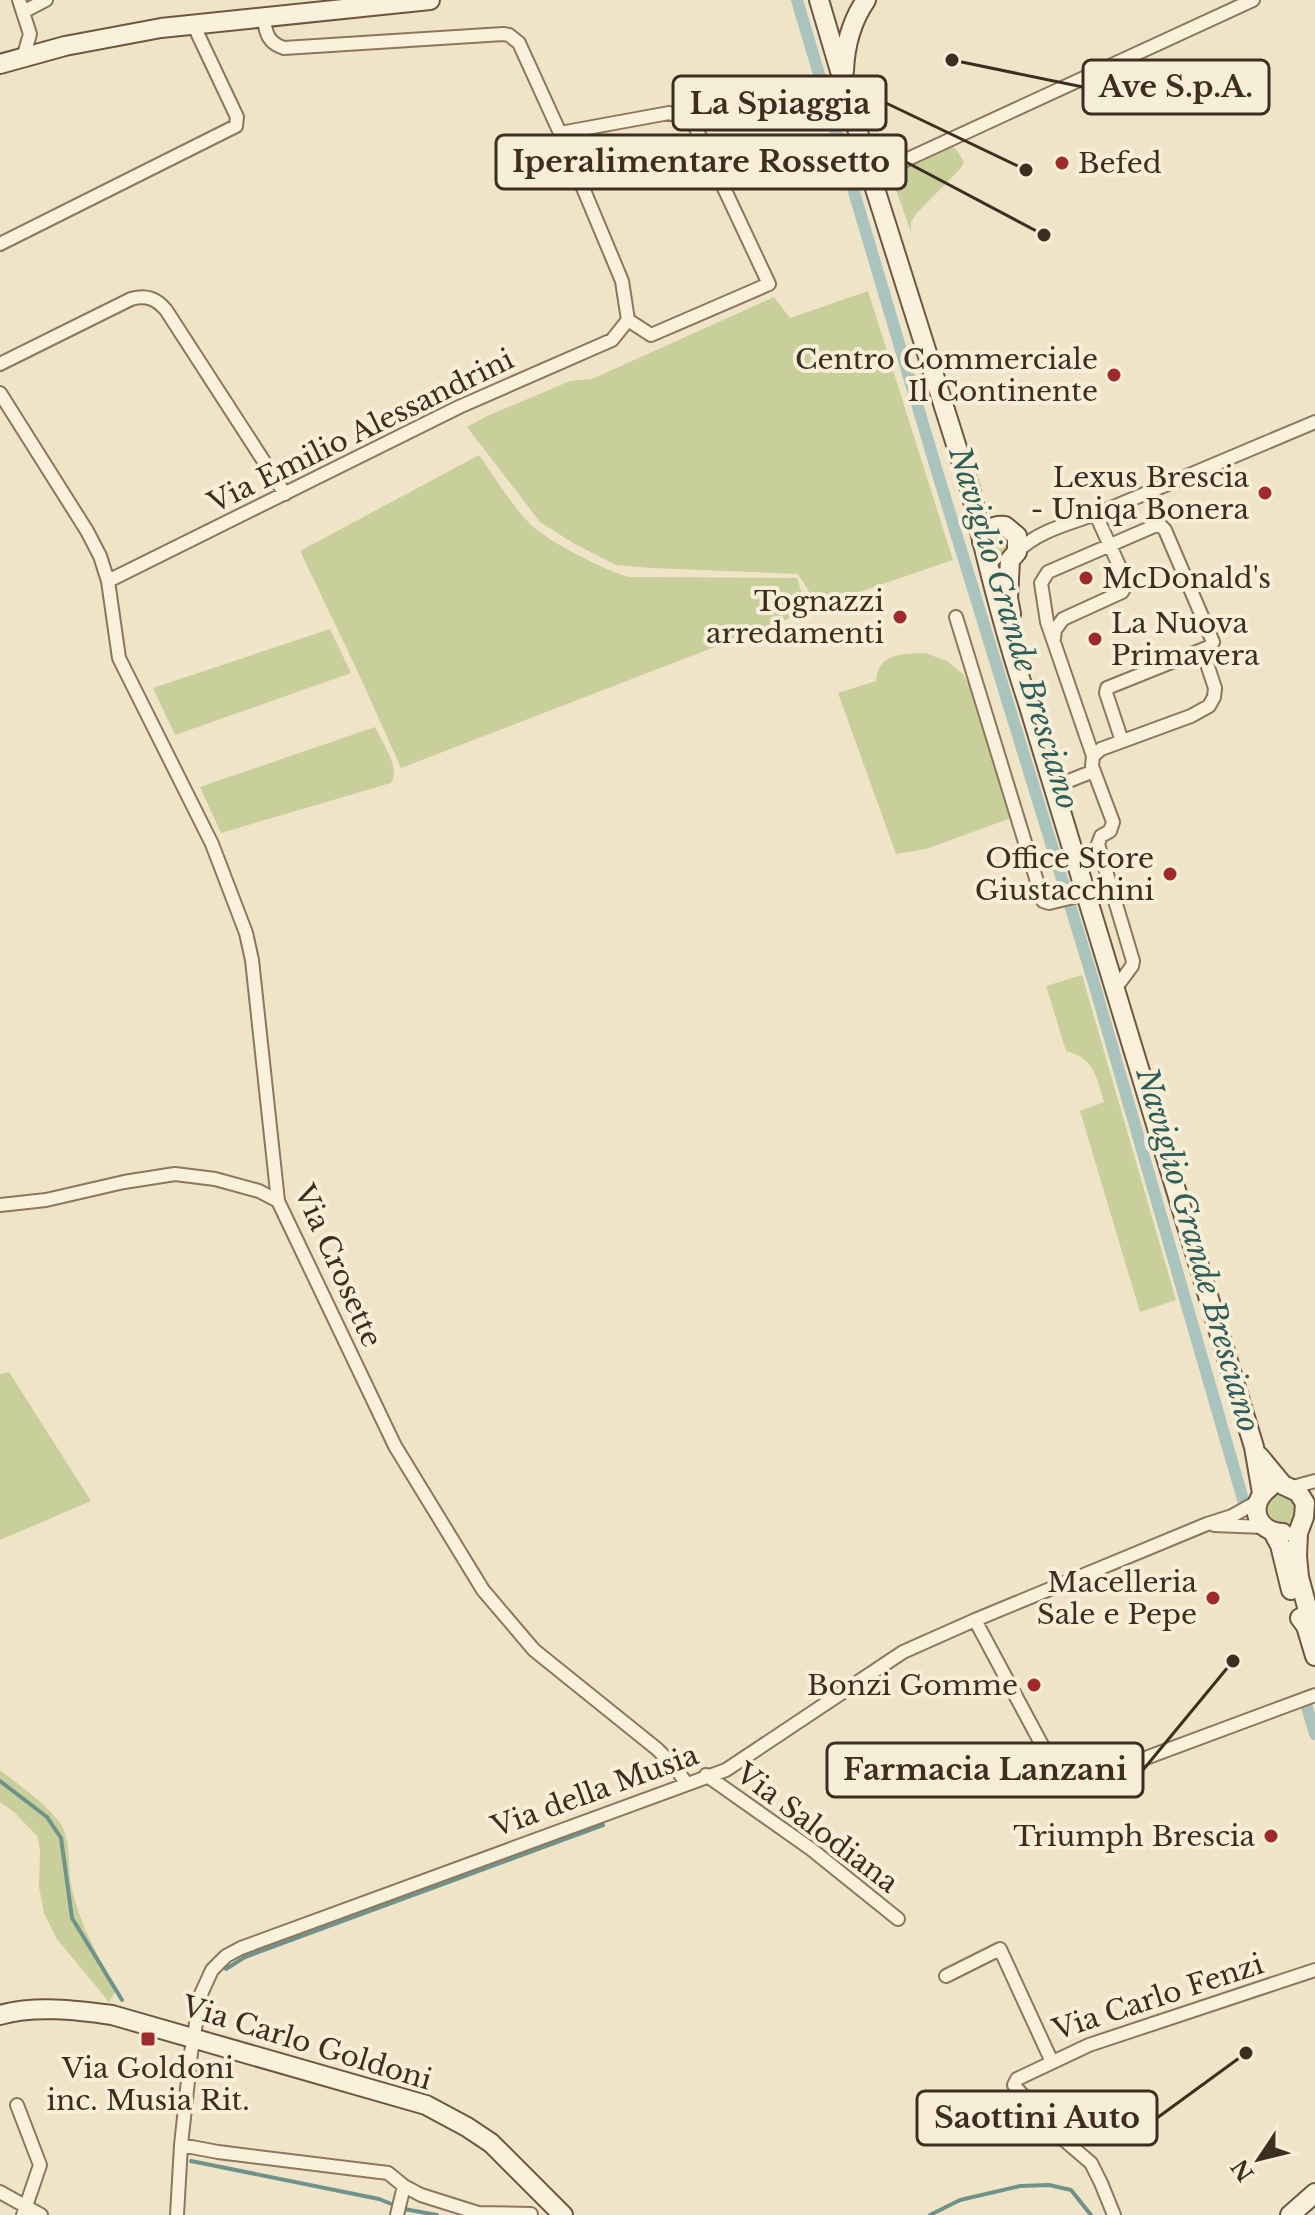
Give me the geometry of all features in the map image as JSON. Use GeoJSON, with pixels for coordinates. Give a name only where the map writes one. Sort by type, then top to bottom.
{"type":"FeatureCollection","features":[{"type":"Feature","properties":{"kind":"main road"},"geometry":{"type":"LineString","coordinates":[[0,64],[129,33],[430,0]]}},
{"type":"Feature","properties":{"kind":"main road"},"geometry":{"type":"LineString","coordinates":[[819,0],[971,492],[1001,619],[1053,787],[1079,895],[1115,989],[1254,1447],[1260,1498],[1257,1513],[1282,1551],[1296,1611],[1306,1626],[1315,1656]]}},
{"type":"Feature","properties":{"kind":"main road"},"geometry":{"type":"LineString","coordinates":[[844,85],[848,35],[866,0]]}},
{"type":"Feature","properties":{"kind":"main road"},"geometry":{"type":"LineString","coordinates":[[971,492],[1017,536],[1008,598],[1028,703]]}},
{"type":"Feature","properties":{"kind":"main road"},"geometry":{"type":"LineString","coordinates":[[984,548],[990,528],[1005,527]]}},
{"type":"Feature","properties":{"kind":"main road"},"geometry":{"type":"LineString","coordinates":[[984,548],[1000,562],[1013,556]]}},
{"type":"Feature","properties":{"kind":"main road"},"geometry":{"type":"LineString","coordinates":[[1254,1447],[1272,1473],[1302,1497],[1305,1503],[1306,1516],[1298,1563],[1307,1607],[1306,1626]]}},
{"type":"Feature","properties":{"kind":"main road"},"geometry":{"type":"LineString","coordinates":[[1260,1498],[1271,1486],[1288,1486]]}},
{"type":"Feature","properties":{"kind":"main road"},"geometry":{"type":"LineString","coordinates":[[1268,1530],[1290,1532],[1306,1516]]}},
{"type":"Feature","properties":{"kind":"main road","name":"Via Carlo Goldoni"},"geometry":{"type":"LineString","coordinates":[[0,2015],[38,2010],[112,2015],[426,2105],[491,2143],[563,2215]]}},
{"type":"Feature","properties":{"kind":"main road"},"geometry":{"type":"LineString","coordinates":[[1290,2215],[1315,2193]]}},
{"type":"Feature","properties":{"kind":"main road"},"geometry":{"type":"LineString","coordinates":[[1298,2215],[1315,2208]]}},
{"type":"Feature","properties":{"kind":"street"},"geometry":{"type":"LineString","coordinates":[[23,58],[30,34],[21,6],[46,0]]}},
{"type":"Feature","properties":{"kind":"street"},"geometry":{"type":"LineString","coordinates":[[871,176],[1253,0]]}},
{"type":"Feature","properties":{"kind":"street"},"geometry":{"type":"LineString","coordinates":[[263,16],[267,37],[274,45],[284,48],[503,34],[519,43],[622,281],[628,320],[651,335],[769,284],[692,120],[669,113],[560,133]]}},
{"type":"Feature","properties":{"kind":"street"},"geometry":{"type":"LineString","coordinates":[[0,244],[236,126],[237,117],[193,24]]}},
{"type":"Feature","properties":{"kind":"street"},"geometry":{"type":"LineString","coordinates":[[30,34],[51,50]]}},
{"type":"Feature","properties":{"kind":"street"},"geometry":{"type":"LineString","coordinates":[[0,364],[131,299],[154,299],[166,310],[285,494]]}},
{"type":"Feature","properties":{"kind":"street","name":"Via Emilio Alessandrini"},"geometry":{"type":"LineString","coordinates":[[108,581],[459,407],[612,340],[628,320]]}},
{"type":"Feature","properties":{"kind":"street","name":"Via Crosette"},"geometry":{"type":"LineString","coordinates":[[0,393],[100,556],[108,581],[119,658],[212,844],[246,933],[252,960],[278,1201],[395,1446],[483,1590],[534,1650],[657,1749],[686,1783]]}},
{"type":"Feature","properties":{"kind":"street"},"geometry":{"type":"LineString","coordinates":[[1013,556],[1033,538],[1096,515],[1315,422]]}},
{"type":"Feature","properties":{"kind":"street"},"geometry":{"type":"LineString","coordinates":[[1054,638],[1055,630],[1063,619],[1125,590],[1127,583],[1096,515]]}},
{"type":"Feature","properties":{"kind":"street"},"geometry":{"type":"LineString","coordinates":[[1115,989],[1133,961],[1098,844],[1101,836],[1110,831],[1113,822],[1047,622],[1041,583],[1045,575],[1155,525],[1163,526],[1213,639],[1209,647],[1107,688],[1122,741]]}},
{"type":"Feature","properties":{"kind":"street"},"geometry":{"type":"LineString","coordinates":[[1005,527],[1032,530],[1056,528]]}},
{"type":"Feature","properties":{"kind":"street"},"geometry":{"type":"LineString","coordinates":[[1045,605],[1054,616],[1063,619]]}},
{"type":"Feature","properties":{"kind":"street"},"geometry":{"type":"LineString","coordinates":[[956,617],[1041,898],[1046,903],[1079,895]]}},
{"type":"Feature","properties":{"kind":"street"},"geometry":{"type":"LineString","coordinates":[[1093,756],[1098,751],[1191,716],[1209,706],[1215,688],[1208,667]]}},
{"type":"Feature","properties":{"kind":"street"},"geometry":{"type":"LineString","coordinates":[[1053,787],[1094,771]]}},
{"type":"Feature","properties":{"kind":"street"},"geometry":{"type":"LineString","coordinates":[[0,1205],[46,1200],[175,1174],[215,1179],[259,1191],[278,1201]]}},
{"type":"Feature","properties":{"kind":"street"},"geometry":{"type":"LineString","coordinates":[[1288,1486],[1315,1481]]}},
{"type":"Feature","properties":{"kind":"street","name":"Via della Musia"},"geometry":{"type":"LineString","coordinates":[[177,2215],[181,2145],[201,1994],[207,1977],[218,1963],[236,1950],[726,1770],[903,1652],[1232,1516],[1260,1498]]}},
{"type":"Feature","properties":{"kind":"street","name":"Via della Musia"},"geometry":{"type":"LineString","coordinates":[[1207,1524],[1268,1530]]}},
{"type":"Feature","properties":{"kind":"street"},"geometry":{"type":"LineString","coordinates":[[975,1620],[1065,1788],[1315,1695]]}},
{"type":"Feature","properties":{"kind":"street","name":"Via Salodiana"},"geometry":{"type":"LineString","coordinates":[[706,1775],[811,1849],[898,1919]]}},
{"type":"Feature","properties":{"kind":"street","name":"Via Carlo Fenzi"},"geometry":{"type":"LineString","coordinates":[[946,1976],[1000,1949],[1052,2062],[1089,2045],[1315,1970]]}},
{"type":"Feature","properties":{"kind":"street"},"geometry":{"type":"LineString","coordinates":[[1052,2062],[1017,2079],[1014,2085],[1064,2140],[1091,2163],[1114,2215]]}},
{"type":"Feature","properties":{"kind":"street"},"geometry":{"type":"LineString","coordinates":[[17,2105],[40,2165],[25,2211]]}},
{"type":"Feature","properties":{"kind":"street"},"geometry":{"type":"LineString","coordinates":[[181,2145],[388,2173],[421,2195],[478,2213],[531,2214]]}},
{"type":"Feature","properties":{"kind":"street"},"geometry":{"type":"LineString","coordinates":[[397,2215],[404,2186]]}},
{"type":"Feature","properties":{"kind":"street"},"geometry":{"type":"LineString","coordinates":[[0,2192],[25,2211],[41,2215]]}},
{"type":"Feature","properties":{"kind":"green space"},"geometry":{"type":"Polygon","coordinates":[[[951,146],[964,162],[916,214],[911,222],[911,232],[891,176],[892,171],[951,146]]]}},
{"type":"Feature","properties":{"kind":"green space"},"geometry":{"type":"Polygon","coordinates":[[[868,291],[953,560],[818,606],[798,574],[616,565],[540,522],[467,427],[570,381],[592,379],[774,297],[790,318],[868,291]]]}},
{"type":"Feature","properties":{"kind":"green space"},"geometry":{"type":"Polygon","coordinates":[[[479,455],[531,525],[593,562],[629,577],[797,578],[808,611],[401,768],[300,551],[479,455]]]}},
{"type":"Feature","properties":{"kind":"green space"},"geometry":{"type":"Polygon","coordinates":[[[1006,534],[1011,546],[1006,554],[998,554],[989,545],[992,536],[1006,534]]]}},
{"type":"Feature","properties":{"kind":"green space"},"geometry":{"type":"Polygon","coordinates":[[[330,629],[351,673],[175,735],[153,688],[330,629]]]}},
{"type":"Feature","properties":{"kind":"green space"},"geometry":{"type":"Polygon","coordinates":[[[925,653],[947,661],[963,674],[974,694],[1011,818],[926,849],[896,854],[838,693],[876,681],[886,660],[925,653]]]}},
{"type":"Feature","properties":{"kind":"green space"},"geometry":{"type":"Polygon","coordinates":[[[375,727],[394,770],[391,783],[221,833],[200,787],[375,727]]]}},
{"type":"Feature","properties":{"kind":"green space"},"geometry":{"type":"Polygon","coordinates":[[[1082,975],[1176,1300],[1140,1312],[1080,1111],[1104,1102],[1096,1076],[1088,1063],[1066,1051],[1046,986],[1082,975]]]}},
{"type":"Feature","properties":{"kind":"green space"},"geometry":{"type":"Polygon","coordinates":[[[9,1372],[91,1501],[0,1540],[0,1374],[9,1372]]]}},
{"type":"Feature","properties":{"kind":"green space"},"geometry":{"type":"Polygon","coordinates":[[[1281,1493],[1292,1498],[1297,1509],[1292,1520],[1281,1525],[1270,1520],[1265,1509],[1270,1498],[1281,1493]]]}},
{"type":"Feature","properties":{"kind":"green space"},"geometry":{"type":"Polygon","coordinates":[[[0,1770],[47,1808],[64,1830],[72,1889],[80,1915],[117,1989],[109,2002],[57,1939],[44,1913],[39,1887],[38,1837],[0,1802],[0,1770]]]}},
{"type":"Feature","properties":{"kind":"waterway","name":"Naviglio Grande Bresciano"},"geometry":{"type":"LineString","coordinates":[[797,0],[1093,980],[1244,1503]]}},
{"type":"Feature","properties":{"kind":"waterway","name":"Naviglio Grande Bresciano"},"geometry":{"type":"LineString","coordinates":[[1307,1707],[1315,1734]]}},
{"type":"Feature","properties":{"kind":"waterway"},"geometry":{"type":"LineString","coordinates":[[0,1781],[47,1817],[61,1838],[72,1918],[122,2000]]}},
{"type":"Feature","properties":{"kind":"waterway"},"geometry":{"type":"LineString","coordinates":[[226,1969],[245,1957],[603,1825]]}},
{"type":"Feature","properties":{"kind":"waterway"},"geometry":{"type":"LineString","coordinates":[[191,2161],[379,2199],[404,2209],[437,2215]]}},
{"type":"Feature","properties":{"kind":"waterway"},"geometry":{"type":"LineString","coordinates":[[930,2215],[960,2200],[1020,2186],[1049,2185],[1071,2190],[1091,2215]]}},
{"type":"Feature","properties":{"kind":"place","name":"Ave S.p.A."},"geometry":{"type":"Point","coordinates":[952,60]}},
{"type":"Feature","properties":{"kind":"place","name":"Befed"},"geometry":{"type":"Point","coordinates":[1062,163]}},
{"type":"Feature","properties":{"kind":"place","name":"La Spiaggia"},"geometry":{"type":"Point","coordinates":[1026,170]}},
{"type":"Feature","properties":{"kind":"place","name":"Iperalimentare Rossetto"},"geometry":{"type":"Point","coordinates":[1044,235]}},
{"type":"Feature","properties":{"kind":"place","name":"Centro Commerciale Il Continente"},"geometry":{"type":"Point","coordinates":[1114,375]}},
{"type":"Feature","properties":{"kind":"place","name":"Lexus Brescia - Uniqa Bonera"},"geometry":{"type":"Point","coordinates":[1265,493]}},
{"type":"Feature","properties":{"kind":"place","name":"McDonald's"},"geometry":{"type":"Point","coordinates":[1086,578]}},
{"type":"Feature","properties":{"kind":"place","name":"Tognazzi arredamenti"},"geometry":{"type":"Point","coordinates":[900,617]}},
{"type":"Feature","properties":{"kind":"place","name":"La Nuova Primavera"},"geometry":{"type":"Point","coordinates":[1095,639]}},
{"type":"Feature","properties":{"kind":"place","name":"Office Store Giustacchini"},"geometry":{"type":"Point","coordinates":[1170,874]}},
{"type":"Feature","properties":{"kind":"place","name":"Macelleria Sale e Pepe"},"geometry":{"type":"Point","coordinates":[1213,1598]}},
{"type":"Feature","properties":{"kind":"place","name":"Farmacia Lanzani"},"geometry":{"type":"Point","coordinates":[1233,1661]}},
{"type":"Feature","properties":{"kind":"place","name":"Bonzi Gomme"},"geometry":{"type":"Point","coordinates":[1034,1685]}},
{"type":"Feature","properties":{"kind":"place","name":"Triumph Brescia"},"geometry":{"type":"Point","coordinates":[1271,1836]}},
{"type":"Feature","properties":{"kind":"place","name":"Via Goldoni inc. Musia Rit."},"geometry":{"type":"Point","coordinates":[148,2039]}},
{"type":"Feature","properties":{"kind":"place","name":"Saottini Auto"},"geometry":{"type":"Point","coordinates":[1246,2053]}}]}
